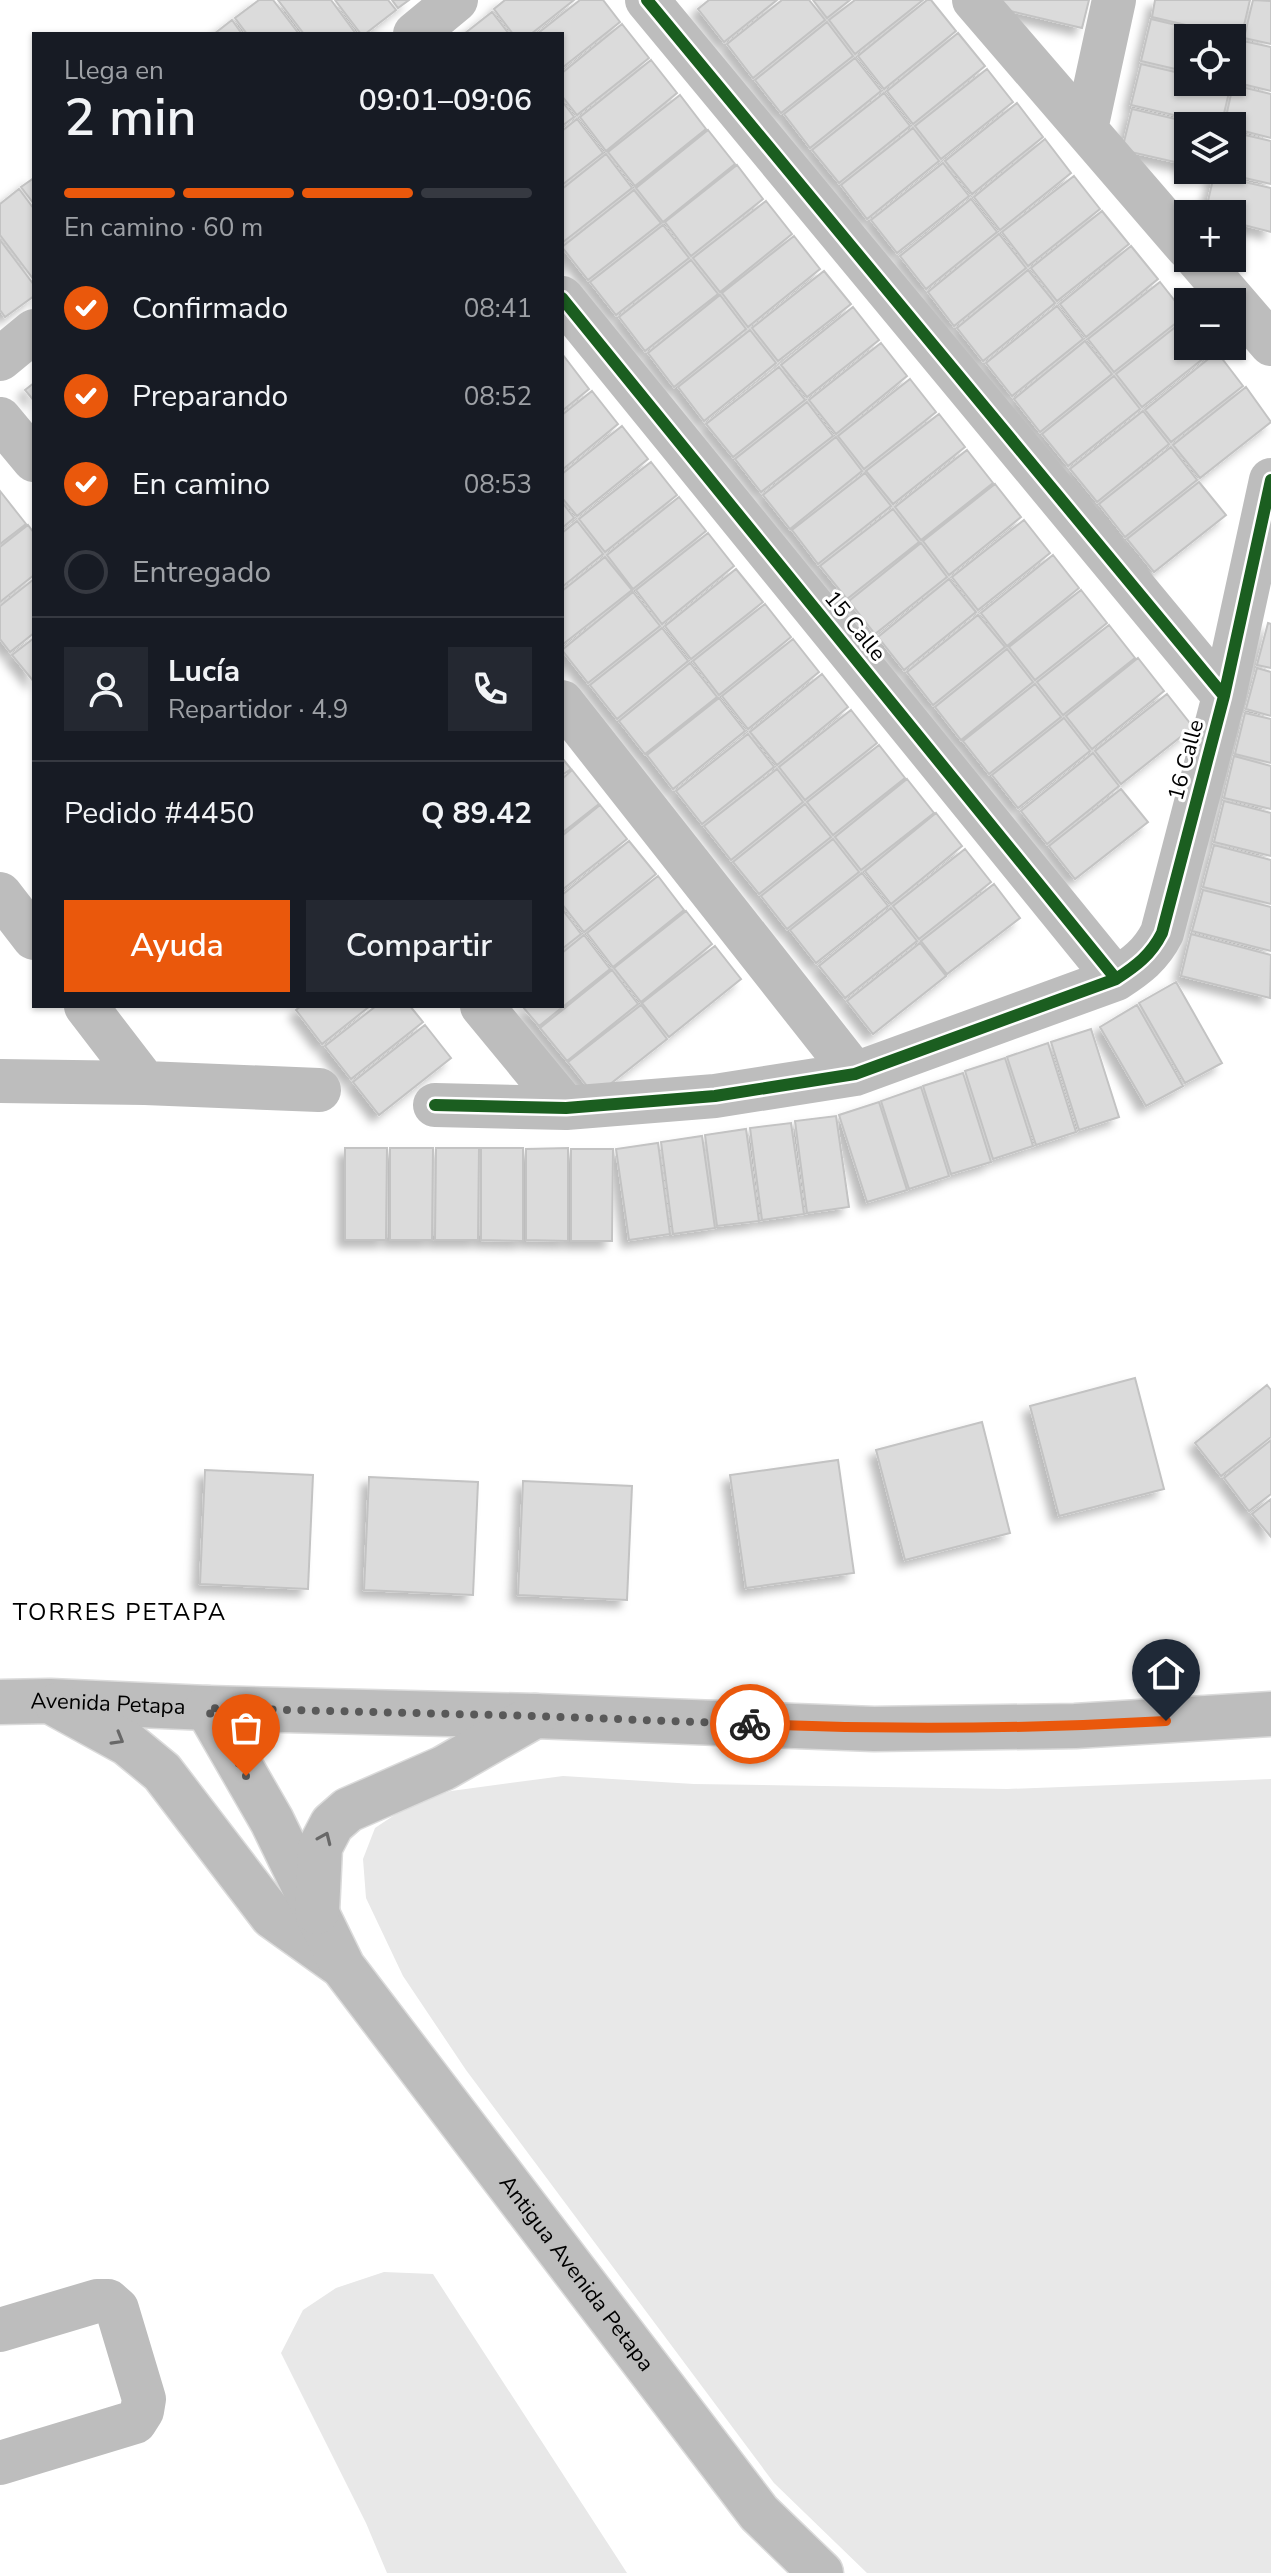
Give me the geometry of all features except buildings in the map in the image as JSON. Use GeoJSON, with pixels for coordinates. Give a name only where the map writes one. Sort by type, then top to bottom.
{"type":"FeatureCollection","features":[{"type":"Feature","properties":{"kind":"street"},"geometry":{"type":"LineString","coordinates":[[417,32],[456,0]]}},
{"type":"Feature","properties":{"kind":"street"},"geometry":{"type":"LineString","coordinates":[[647,0],[1224,696]]}},
{"type":"Feature","properties":{"kind":"street"},"geometry":{"type":"LineString","coordinates":[[974,0],[1174,232]]}},
{"type":"Feature","properties":{"kind":"street"},"geometry":{"type":"LineString","coordinates":[[1086,129],[1114,0]]}},
{"type":"Feature","properties":{"kind":"street"},"geometry":{"type":"LineString","coordinates":[[1209,272],[1271,344]]}},
{"type":"Feature","properties":{"kind":"street","name":"15 Calle"},"geometry":{"type":"LineString","coordinates":[[564,300],[1116,979]]}},
{"type":"Feature","properties":{"kind":"street"},"geometry":{"type":"LineString","coordinates":[[0,359],[32,333]]}},
{"type":"Feature","properties":{"kind":"street"},"geometry":{"type":"LineString","coordinates":[[0,419],[32,458]]}},
{"type":"Feature","properties":{"kind":"street","name":"16 Calle"},"geometry":{"type":"LineString","coordinates":[[1116,979],[1150,953],[1162,933],[1224,696],[1271,480]]}},
{"type":"Feature","properties":{"kind":"street"},"geometry":{"type":"LineString","coordinates":[[564,705],[855,1074]]}},
{"type":"Feature","properties":{"kind":"street"},"geometry":{"type":"LineString","coordinates":[[0,894],[32,935]]}},
{"type":"Feature","properties":{"kind":"street"},"geometry":{"type":"LineString","coordinates":[[435,1105],[566,1108],[715,1096],[855,1074],[1116,979]]}},
{"type":"Feature","properties":{"kind":"street"},"geometry":{"type":"LineString","coordinates":[[88,1008],[145,1083]]}},
{"type":"Feature","properties":{"kind":"street"},"geometry":{"type":"LineString","coordinates":[[484,1008],[566,1108]]}},
{"type":"Feature","properties":{"kind":"street"},"geometry":{"type":"LineString","coordinates":[[0,1081],[319,1090]]}},
{"type":"Feature","properties":{"kind":"street","name":"Avenida Petapa"},"geometry":{"type":"LineString","coordinates":[[0,1702],[50,1701],[874,1729],[1075,1726],[1271,1714]]}},
{"type":"Feature","properties":{"kind":"street","name":"Antigua Avenida Petapa"},"geometry":{"type":"LineString","coordinates":[[50,1701],[128,1744],[162,1772],[272,1916],[343,1967]]}},
{"type":"Feature","properties":{"kind":"street","name":"Antigua Avenida Petapa"},"geometry":{"type":"LineString","coordinates":[[207,1708],[272,1821],[343,1967],[759,2513],[821,2573]]}},
{"type":"Feature","properties":{"kind":"street"},"geometry":{"type":"LineString","coordinates":[[317,1915],[320,1847],[332,1824],[348,1810],[444,1768],[535,1716]]}},
{"type":"Feature","properties":{"kind":"street"},"geometry":{"type":"LineString","coordinates":[[0,2330],[97,2301],[108,2301],[117,2309],[144,2399],[142,2411],[135,2422],[0,2463]]}},
{"type":"Feature","properties":{"kind":"shaded area"},"geometry":{"type":"Polygon","coordinates":[[[563,1776],[694,1784],[1007,1789],[1271,1779],[1271,2573],[867,2573],[774,2483],[466,2070],[403,1976],[366,1898],[363,1859],[375,1828],[411,1804],[451,1791],[563,1776]]]}},
{"type":"Feature","properties":{"kind":"shaded area"},"geometry":{"type":"Polygon","coordinates":[[[384,2272],[433,2274],[627,2573],[387,2573],[366,2523],[281,2353],[303,2310],[336,2288],[384,2272]]]}},
{"type":"Feature","properties":{"kind":"cycle path"},"geometry":{"type":"LineString","coordinates":[[647,0],[1224,696]]}},
{"type":"Feature","properties":{"kind":"cycle path"},"geometry":{"type":"LineString","coordinates":[[564,300],[1116,979]]}},
{"type":"Feature","properties":{"kind":"cycle path"},"geometry":{"type":"LineString","coordinates":[[435,1105],[566,1108],[715,1096],[855,1074],[1116,979],[1130,969],[1148,954],[1162,933],[1224,696],[1271,480]]}},
{"type":"Feature","properties":{"kind":"way so far"},"geometry":{"type":"LineString","coordinates":[[246,1776],[207,1708],[750,1724]]}},
{"type":"Feature","properties":{"kind":"district","name":"TORRES PETAPA"},"geometry":{"type":"Point","coordinates":[120,1612]}},
{"type":"Feature","properties":{"kind":"route"},"geometry":{"type":"LineString","coordinates":[[750,1724],[874,1729],[1075,1726],[1166,1721]]}}]}
